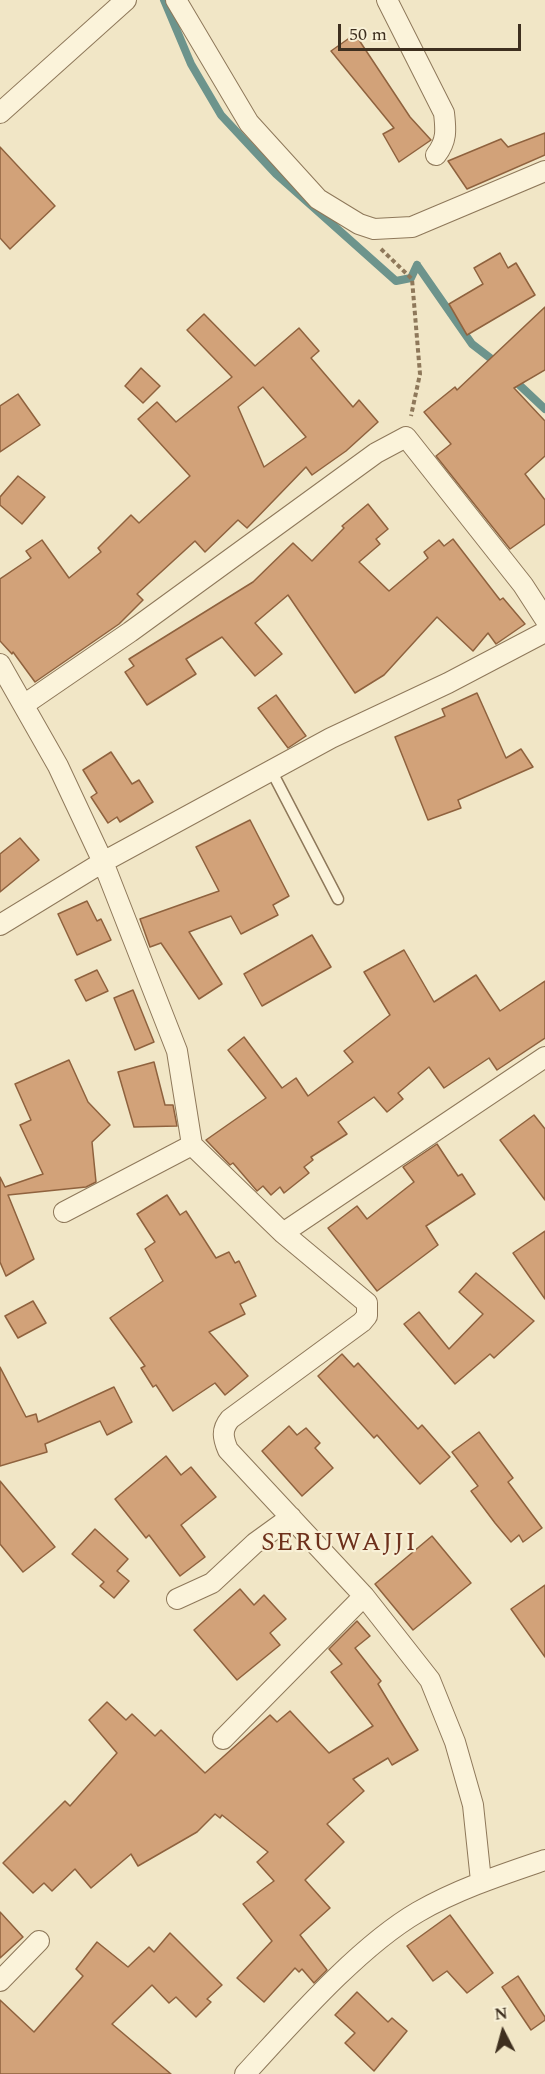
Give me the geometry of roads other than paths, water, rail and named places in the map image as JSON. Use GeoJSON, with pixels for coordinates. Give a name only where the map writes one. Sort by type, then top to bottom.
{"type":"FeatureCollection","features":[{"type":"Feature","properties":{"kind":"street"},"geometry":{"type":"LineString","coordinates":[[0,113],[126,0]]}},
{"type":"Feature","properties":{"kind":"street"},"geometry":{"type":"LineString","coordinates":[[176,0],[249,123],[318,199],[359,224],[374,229],[412,227],[545,171]]}},
{"type":"Feature","properties":{"kind":"street"},"geometry":{"type":"LineString","coordinates":[[387,0],[444,113],[446,131],[444,145],[436,155]]}},
{"type":"Feature","properties":{"kind":"street"},"geometry":{"type":"LineString","coordinates":[[25,704],[130,632],[376,453],[406,437],[523,585],[545,619]]}},
{"type":"Feature","properties":{"kind":"street"},"geometry":{"type":"LineString","coordinates":[[0,925],[103,861],[271,770],[545,632]]}},
{"type":"Feature","properties":{"kind":"street"},"geometry":{"type":"LineString","coordinates":[[0,664],[25,704],[58,766],[103,861],[177,1051],[192,1146],[283,1233],[362,1299],[368,1308],[367,1316],[362,1322],[225,1426],[223,1435],[228,1450],[364,1596],[430,1680],[455,1742],[473,1805],[481,1881]]}},
{"type":"Feature","properties":{"kind":"street"},"geometry":{"type":"LineString","coordinates":[[283,1233],[545,1057]]}},
{"type":"Feature","properties":{"kind":"street"},"geometry":{"type":"LineString","coordinates":[[64,1212],[192,1146]]}},
{"type":"Feature","properties":{"kind":"street"},"geometry":{"type":"LineString","coordinates":[[177,1599],[212,1583],[255,1543],[291,1517]]}},
{"type":"Feature","properties":{"kind":"street"},"geometry":{"type":"LineString","coordinates":[[223,1739],[364,1596]]}},
{"type":"Feature","properties":{"kind":"street"},"geometry":{"type":"LineString","coordinates":[[245,2074],[324,1991],[387,1934],[419,1912],[481,1881],[545,1860]]}},
{"type":"Feature","properties":{"kind":"street"},"geometry":{"type":"LineString","coordinates":[[0,1981],[39,1941]]}},
{"type":"Feature","properties":{"kind":"lane"},"geometry":{"type":"LineString","coordinates":[[271,770],[338,899]]}},
{"type":"Feature","properties":{"kind":"waterway"},"geometry":{"type":"LineString","coordinates":[[164,0],[191,64],[221,115],[276,174],[396,281],[411,278],[417,265]]}},
{"type":"Feature","properties":{"kind":"waterway"},"geometry":{"type":"LineString","coordinates":[[417,265],[472,344],[498,364]]}},
{"type":"Feature","properties":{"kind":"waterway"},"geometry":{"type":"LineString","coordinates":[[513,379],[545,409]]}},
{"type":"Feature","properties":{"kind":"district","name":"SERUWAJJI"},"geometry":{"type":"Point","coordinates":[339,1545]}}]}
